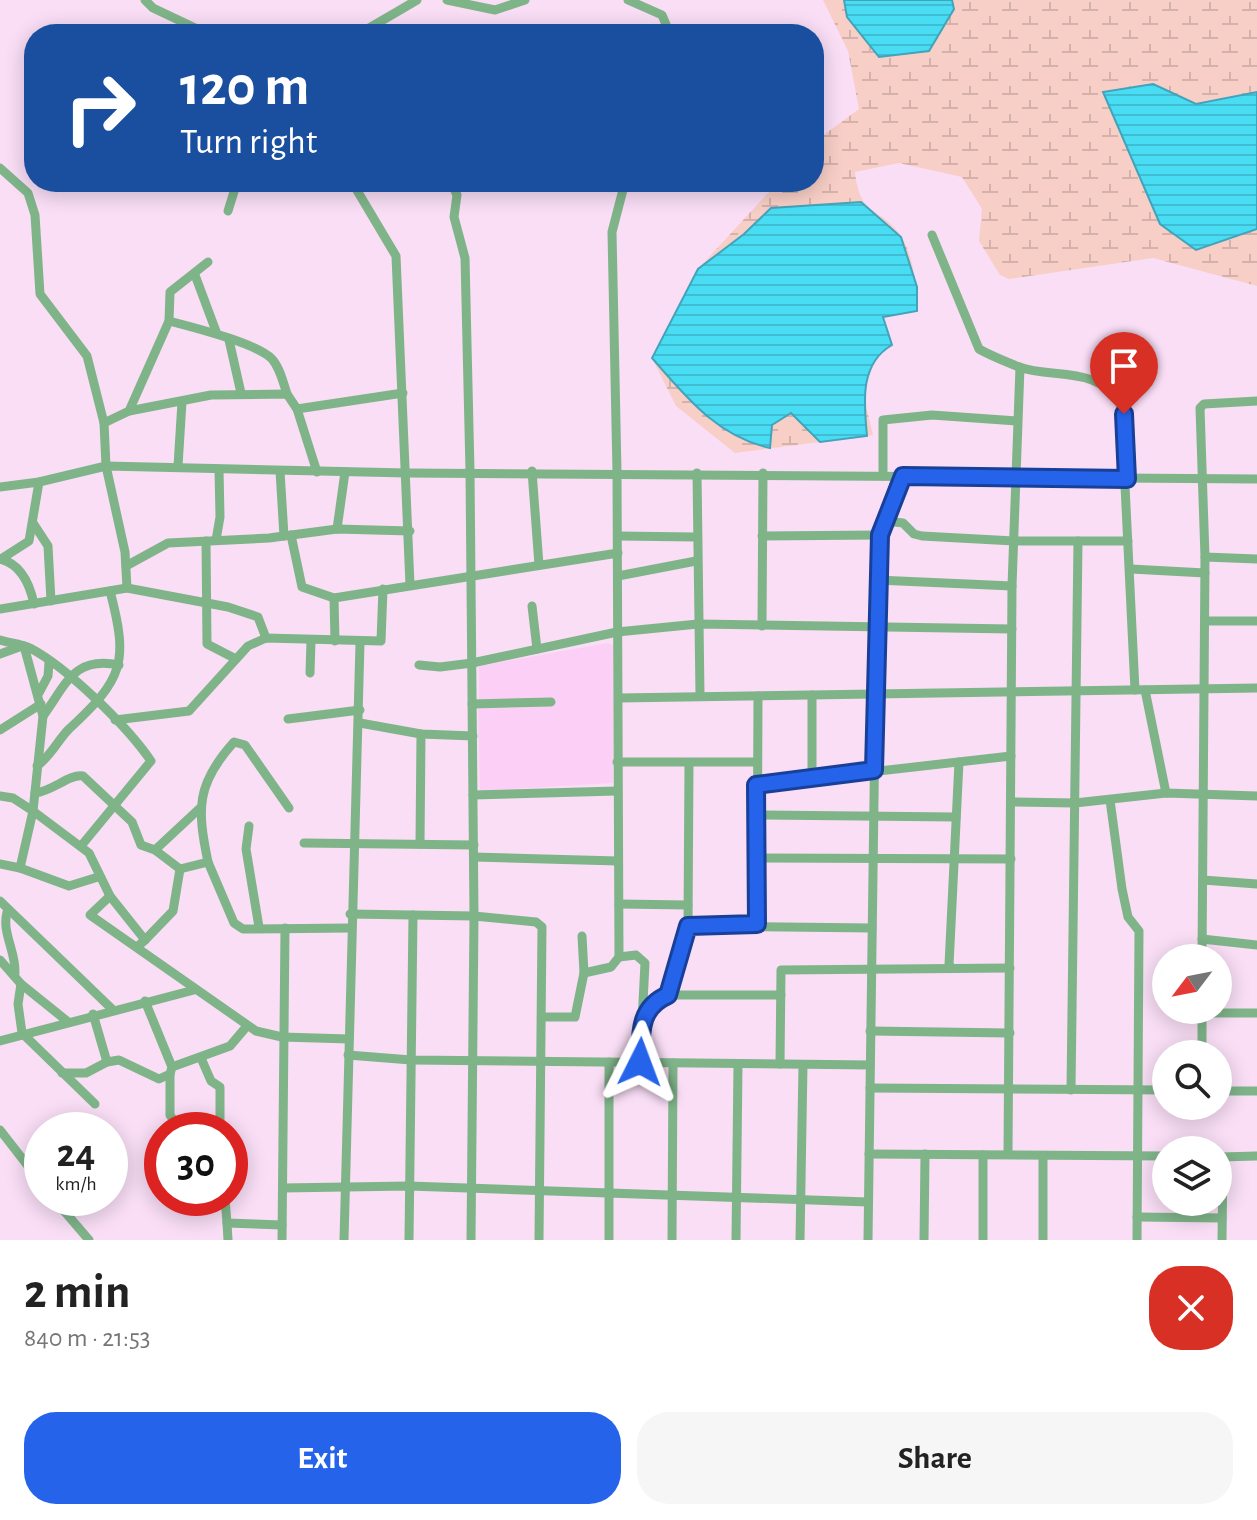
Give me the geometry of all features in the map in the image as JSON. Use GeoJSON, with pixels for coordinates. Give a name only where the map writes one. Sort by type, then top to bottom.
{"type":"FeatureCollection","features":[{"type":"Feature","properties":{"kind":"street"},"geometry":{"type":"LineString","coordinates":[[145,0],[153,8],[187,24]]}},
{"type":"Feature","properties":{"kind":"street"},"geometry":{"type":"LineString","coordinates":[[376,24],[417,0]]}},
{"type":"Feature","properties":{"kind":"street"},"geometry":{"type":"LineString","coordinates":[[447,0],[495,10],[525,0]]}},
{"type":"Feature","properties":{"kind":"street"},"geometry":{"type":"LineString","coordinates":[[628,0],[662,15],[666,24]]}},
{"type":"Feature","properties":{"kind":"street"},"geometry":{"type":"LineString","coordinates":[[0,168],[24,189]]}},
{"type":"Feature","properties":{"kind":"street"},"geometry":{"type":"LineString","coordinates":[[26,192],[33,205],[40,294],[49,310],[87,356],[104,423],[106,466],[126,566],[127,588]]}},
{"type":"Feature","properties":{"kind":"street"},"geometry":{"type":"LineString","coordinates":[[228,211],[234,192]]}},
{"type":"Feature","properties":{"kind":"street"},"geometry":{"type":"LineString","coordinates":[[359,192],[390,240],[396,256],[410,585]]}},
{"type":"Feature","properties":{"kind":"street"},"geometry":{"type":"LineString","coordinates":[[456,192],[454,217],[465,258],[470,471],[474,845],[471,1240]]}},
{"type":"Feature","properties":{"kind":"street"},"geometry":{"type":"LineString","coordinates":[[584,973],[611,967],[619,957],[618,536],[612,232],[622,192]]}},
{"type":"Feature","properties":{"kind":"street"},"geometry":{"type":"LineString","coordinates":[[932,235],[977,346],[1020,367],[1079,376],[1116,396],[1124,414],[1128,541],[1140,690],[1166,793]]}},
{"type":"Feature","properties":{"kind":"street"},"geometry":{"type":"LineString","coordinates":[[129,411],[169,321],[170,292],[208,262]]}},
{"type":"Feature","properties":{"kind":"street"},"geometry":{"type":"LineString","coordinates":[[195,275],[217,334]]}},
{"type":"Feature","properties":{"kind":"street"},"geometry":{"type":"LineString","coordinates":[[169,321],[217,334],[274,361],[287,394],[297,409],[317,472]]}},
{"type":"Feature","properties":{"kind":"street"},"geometry":{"type":"LineString","coordinates":[[229,340],[241,393]]}},
{"type":"Feature","properties":{"kind":"street"},"geometry":{"type":"LineString","coordinates":[[1008,1154],[1012,586],[1020,367]]}},
{"type":"Feature","properties":{"kind":"street"},"geometry":{"type":"LineString","coordinates":[[104,423],[129,411],[182,402],[241,393],[287,394]]}},
{"type":"Feature","properties":{"kind":"street"},"geometry":{"type":"LineString","coordinates":[[297,409],[403,393]]}},
{"type":"Feature","properties":{"kind":"street"},"geometry":{"type":"LineString","coordinates":[[1202,944],[1205,557],[1200,408],[1204,404],[1257,401]]}},
{"type":"Feature","properties":{"kind":"street"},"geometry":{"type":"LineString","coordinates":[[178,466],[182,402]]}},
{"type":"Feature","properties":{"kind":"street"},"geometry":{"type":"LineString","coordinates":[[883,476],[883,420],[932,415],[1017,421]]}},
{"type":"Feature","properties":{"kind":"street"},"geometry":{"type":"LineString","coordinates":[[0,487],[39,482],[106,466],[317,472],[532,471],[1257,479]]}},
{"type":"Feature","properties":{"kind":"street"},"geometry":{"type":"LineString","coordinates":[[219,469],[220,517],[211,541],[207,644],[236,659]]}},
{"type":"Feature","properties":{"kind":"street"},"geometry":{"type":"LineString","coordinates":[[280,471],[287,536],[302,587],[334,598],[618,553]]}},
{"type":"Feature","properties":{"kind":"street"},"geometry":{"type":"LineString","coordinates":[[532,471],[539,565]]}},
{"type":"Feature","properties":{"kind":"street"},"geometry":{"type":"LineString","coordinates":[[337,529],[345,472]]}},
{"type":"Feature","properties":{"kind":"street"},"geometry":{"type":"LineString","coordinates":[[697,473],[700,695]]}},
{"type":"Feature","properties":{"kind":"street"},"geometry":{"type":"LineString","coordinates":[[762,626],[763,473]]}},
{"type":"Feature","properties":{"kind":"street"},"geometry":{"type":"LineString","coordinates":[[868,1240],[877,580],[880,535],[903,476]]}},
{"type":"Feature","properties":{"kind":"street"},"geometry":{"type":"LineString","coordinates":[[34,604],[31,589],[21,573],[0,559],[22,548],[31,536],[39,482]]}},
{"type":"Feature","properties":{"kind":"street"},"geometry":{"type":"LineString","coordinates":[[886,521],[903,523],[914,534],[922,536],[1014,541],[1128,541]]}},
{"type":"Feature","properties":{"kind":"street"},"geometry":{"type":"LineString","coordinates":[[33,523],[48,546],[51,601]]}},
{"type":"Feature","properties":{"kind":"street"},"geometry":{"type":"LineString","coordinates":[[126,566],[163,544],[287,536],[337,529],[410,531]]}},
{"type":"Feature","properties":{"kind":"street"},"geometry":{"type":"LineString","coordinates":[[762,536],[880,535]]}},
{"type":"Feature","properties":{"kind":"street"},"geometry":{"type":"LineString","coordinates":[[618,536],[696,537]]}},
{"type":"Feature","properties":{"kind":"street"},"geometry":{"type":"LineString","coordinates":[[1071,1090],[1078,541]]}},
{"type":"Feature","properties":{"kind":"street"},"geometry":{"type":"LineString","coordinates":[[21,573],[22,548]]}},
{"type":"Feature","properties":{"kind":"street"},"geometry":{"type":"LineString","coordinates":[[1205,557],[1257,559]]}},
{"type":"Feature","properties":{"kind":"street"},"geometry":{"type":"LineString","coordinates":[[618,576],[696,561]]}},
{"type":"Feature","properties":{"kind":"street"},"geometry":{"type":"LineString","coordinates":[[1131,569],[1205,573]]}},
{"type":"Feature","properties":{"kind":"street"},"geometry":{"type":"LineString","coordinates":[[877,580],[1012,586]]}},
{"type":"Feature","properties":{"kind":"street"},"geometry":{"type":"LineString","coordinates":[[0,609],[127,588],[208,606],[228,607],[258,617],[266,638]]}},
{"type":"Feature","properties":{"kind":"street"},"geometry":{"type":"LineString","coordinates":[[115,720],[189,711],[251,643],[266,638],[378,642],[383,638],[383,589]]}},
{"type":"Feature","properties":{"kind":"street"},"geometry":{"type":"LineString","coordinates":[[37,766],[52,755],[65,734],[97,703],[116,678],[119,665],[117,619],[110,591]]}},
{"type":"Feature","properties":{"kind":"street"},"geometry":{"type":"LineString","coordinates":[[334,598],[335,641]]}},
{"type":"Feature","properties":{"kind":"street"},"geometry":{"type":"LineString","coordinates":[[532,606],[537,649]]}},
{"type":"Feature","properties":{"kind":"street"},"geometry":{"type":"LineString","coordinates":[[1205,621],[1257,621]]}},
{"type":"Feature","properties":{"kind":"street"},"geometry":{"type":"LineString","coordinates":[[419,665],[440,667],[472,663],[617,632],[698,624],[1012,629]]}},
{"type":"Feature","properties":{"kind":"street"},"geometry":{"type":"LineString","coordinates":[[0,640],[23,646],[72,677],[151,761],[81,846]]}},
{"type":"Feature","properties":{"kind":"street"},"geometry":{"type":"LineString","coordinates":[[310,673],[311,641]]}},
{"type":"Feature","properties":{"kind":"street"},"geometry":{"type":"LineString","coordinates":[[344,1240],[350,914],[360,723],[360,643]]}},
{"type":"Feature","properties":{"kind":"street"},"geometry":{"type":"LineString","coordinates":[[0,654],[23,646]]}},
{"type":"Feature","properties":{"kind":"street"},"geometry":{"type":"LineString","coordinates":[[20,868],[33,811],[43,716],[23,646]]}},
{"type":"Feature","properties":{"kind":"street"},"geometry":{"type":"LineString","coordinates":[[43,716],[72,677],[92,661],[119,665]]}},
{"type":"Feature","properties":{"kind":"street"},"geometry":{"type":"LineString","coordinates":[[0,730],[40,698],[49,663]]}},
{"type":"Feature","properties":{"kind":"street"},"geometry":{"type":"LineString","coordinates":[[48,676],[61,670]]}},
{"type":"Feature","properties":{"kind":"street"},"geometry":{"type":"LineString","coordinates":[[619,698],[1257,688]]}},
{"type":"Feature","properties":{"kind":"street"},"geometry":{"type":"LineString","coordinates":[[812,695],[812,776]]}},
{"type":"Feature","properties":{"kind":"street"},"geometry":{"type":"LineString","coordinates":[[757,924],[758,696]]}},
{"type":"Feature","properties":{"kind":"street"},"geometry":{"type":"LineString","coordinates":[[472,704],[551,702]]}},
{"type":"Feature","properties":{"kind":"street"},"geometry":{"type":"LineString","coordinates":[[288,719],[360,710]]}},
{"type":"Feature","properties":{"kind":"street"},"geometry":{"type":"LineString","coordinates":[[360,723],[421,734],[473,736]]}},
{"type":"Feature","properties":{"kind":"street"},"geometry":{"type":"LineString","coordinates":[[420,844],[421,734]]}},
{"type":"Feature","properties":{"kind":"street"},"geometry":{"type":"LineString","coordinates":[[289,808],[245,745],[234,742],[211,771],[199,809],[208,862],[234,923],[243,929],[350,928]]}},
{"type":"Feature","properties":{"kind":"street"},"geometry":{"type":"LineString","coordinates":[[756,785],[812,776],[1011,756]]}},
{"type":"Feature","properties":{"kind":"street"},"geometry":{"type":"LineString","coordinates":[[617,762],[756,762]]}},
{"type":"Feature","properties":{"kind":"street"},"geometry":{"type":"LineString","coordinates":[[952,968],[949,965],[952,856],[959,762]]}},
{"type":"Feature","properties":{"kind":"street"},"geometry":{"type":"LineString","coordinates":[[668,995],[688,926],[689,763]]}},
{"type":"Feature","properties":{"kind":"street"},"geometry":{"type":"LineString","coordinates":[[35,793],[52,791],[78,774],[94,784],[132,822],[141,845],[155,850],[180,869]]}},
{"type":"Feature","properties":{"kind":"street"},"geometry":{"type":"LineString","coordinates":[[473,795],[617,791]]}},
{"type":"Feature","properties":{"kind":"street"},"geometry":{"type":"LineString","coordinates":[[1011,802],[1075,803],[1203,792],[1257,796]]}},
{"type":"Feature","properties":{"kind":"street"},"geometry":{"type":"LineString","coordinates":[[0,796],[13,798],[91,855],[98,877],[141,944]]}},
{"type":"Feature","properties":{"kind":"street"},"geometry":{"type":"LineString","coordinates":[[1110,800],[1128,917],[1139,931],[1137,1240]]}},
{"type":"Feature","properties":{"kind":"street"},"geometry":{"type":"LineString","coordinates":[[155,850],[199,809]]}},
{"type":"Feature","properties":{"kind":"street"},"geometry":{"type":"LineString","coordinates":[[757,815],[956,817]]}},
{"type":"Feature","properties":{"kind":"street"},"geometry":{"type":"LineString","coordinates":[[249,826],[246,849],[259,927]]}},
{"type":"Feature","properties":{"kind":"street"},"geometry":{"type":"LineString","coordinates":[[304,843],[474,845]]}},
{"type":"Feature","properties":{"kind":"street"},"geometry":{"type":"LineString","coordinates":[[757,858],[952,856],[1011,859]]}},
{"type":"Feature","properties":{"kind":"street"},"geometry":{"type":"LineString","coordinates":[[474,857],[618,861]]}},
{"type":"Feature","properties":{"kind":"street"},"geometry":{"type":"LineString","coordinates":[[180,869],[208,862]]}},
{"type":"Feature","properties":{"kind":"street"},"geometry":{"type":"LineString","coordinates":[[0,864],[69,886],[98,877]]}},
{"type":"Feature","properties":{"kind":"street"},"geometry":{"type":"LineString","coordinates":[[141,944],[173,911],[180,869]]}},
{"type":"Feature","properties":{"kind":"street"},"geometry":{"type":"LineString","coordinates":[[1203,880],[1257,884]]}},
{"type":"Feature","properties":{"kind":"street"},"geometry":{"type":"LineString","coordinates":[[110,896],[89,914],[141,944],[194,990],[247,1026],[282,1037],[349,1039]]}},
{"type":"Feature","properties":{"kind":"street"},"geometry":{"type":"LineString","coordinates":[[0,901],[112,1009]]}},
{"type":"Feature","properties":{"kind":"street"},"geometry":{"type":"LineString","coordinates":[[619,904],[688,905]]}},
{"type":"Feature","properties":{"kind":"street"},"geometry":{"type":"LineString","coordinates":[[8,909],[4,925],[15,954],[15,973]]}},
{"type":"Feature","properties":{"kind":"street"},"geometry":{"type":"LineString","coordinates":[[350,914],[474,916],[536,922],[542,927],[539,1240]]}},
{"type":"Feature","properties":{"kind":"street"},"geometry":{"type":"LineString","coordinates":[[409,1240],[413,915]]}},
{"type":"Feature","properties":{"kind":"street"},"geometry":{"type":"LineString","coordinates":[[688,926],[757,924],[872,928]]}},
{"type":"Feature","properties":{"kind":"street"},"geometry":{"type":"LineString","coordinates":[[282,1240],[285,928]]}},
{"type":"Feature","properties":{"kind":"street"},"geometry":{"type":"LineString","coordinates":[[542,1017],[575,1017],[584,973],[582,936]]}},
{"type":"Feature","properties":{"kind":"street"},"geometry":{"type":"LineString","coordinates":[[1202,939],[1257,945]]}},
{"type":"Feature","properties":{"kind":"street"},"geometry":{"type":"LineString","coordinates":[[619,957],[636,955],[645,963],[640,1062]]}},
{"type":"Feature","properties":{"kind":"street"},"geometry":{"type":"LineString","coordinates":[[0,960],[15,973],[21,984],[67,1021]]}},
{"type":"Feature","properties":{"kind":"street"},"geometry":{"type":"LineString","coordinates":[[780,1064],[781,970],[1010,968]]}},
{"type":"Feature","properties":{"kind":"street"},"geometry":{"type":"LineString","coordinates":[[21,984],[18,1004],[22,1033],[95,1104]]}},
{"type":"Feature","properties":{"kind":"street"},"geometry":{"type":"LineString","coordinates":[[0,1041],[112,1009],[194,990]]}},
{"type":"Feature","properties":{"kind":"street"},"geometry":{"type":"LineString","coordinates":[[642,1017],[668,995],[781,995]]}},
{"type":"Feature","properties":{"kind":"street"},"geometry":{"type":"LineString","coordinates":[[145,1001],[171,1070],[170,1112]]}},
{"type":"Feature","properties":{"kind":"street"},"geometry":{"type":"LineString","coordinates":[[1232,1012],[1257,1013]]}},
{"type":"Feature","properties":{"kind":"street"},"geometry":{"type":"LineString","coordinates":[[93,1014],[107,1062]]}},
{"type":"Feature","properties":{"kind":"street"},"geometry":{"type":"LineString","coordinates":[[62,1073],[86,1073],[107,1062],[126,1063],[156,1079],[230,1046],[247,1026]]}},
{"type":"Feature","properties":{"kind":"street"},"geometry":{"type":"LineString","coordinates":[[870,1031],[1010,1033]]}},
{"type":"Feature","properties":{"kind":"street"},"geometry":{"type":"LineString","coordinates":[[348,1055],[411,1060],[870,1065]]}},
{"type":"Feature","properties":{"kind":"street"},"geometry":{"type":"LineString","coordinates":[[201,1058],[211,1081],[220,1087],[220,1112]]}},
{"type":"Feature","properties":{"kind":"street"},"geometry":{"type":"LineString","coordinates":[[609,1062],[609,1240]]}},
{"type":"Feature","properties":{"kind":"street"},"geometry":{"type":"LineString","coordinates":[[672,1240],[673,1063]]}},
{"type":"Feature","properties":{"kind":"street"},"geometry":{"type":"LineString","coordinates":[[736,1240],[738,1064]]}},
{"type":"Feature","properties":{"kind":"street"},"geometry":{"type":"LineString","coordinates":[[800,1240],[803,1065]]}},
{"type":"Feature","properties":{"kind":"street"},"geometry":{"type":"LineString","coordinates":[[870,1088],[1152,1090]]}},
{"type":"Feature","properties":{"kind":"street"},"geometry":{"type":"LineString","coordinates":[[1232,1091],[1257,1091]]}},
{"type":"Feature","properties":{"kind":"street"},"geometry":{"type":"LineString","coordinates":[[2,1136],[24,1157]]}},
{"type":"Feature","properties":{"kind":"street"},"geometry":{"type":"LineString","coordinates":[[869,1154],[1152,1156]]}},
{"type":"Feature","properties":{"kind":"street"},"geometry":{"type":"LineString","coordinates":[[924,1240],[925,1154]]}},
{"type":"Feature","properties":{"kind":"street"},"geometry":{"type":"LineString","coordinates":[[983,1155],[983,1240]]}},
{"type":"Feature","properties":{"kind":"street"},"geometry":{"type":"LineString","coordinates":[[1043,1156],[1043,1240]]}},
{"type":"Feature","properties":{"kind":"street"},"geometry":{"type":"LineString","coordinates":[[1232,1157],[1257,1156]]}},
{"type":"Feature","properties":{"kind":"street"},"geometry":{"type":"LineString","coordinates":[[283,1188],[409,1186],[868,1202]]}},
{"type":"Feature","properties":{"kind":"street"},"geometry":{"type":"LineString","coordinates":[[68,1216],[89,1240]]}},
{"type":"Feature","properties":{"kind":"street"},"geometry":{"type":"LineString","coordinates":[[226,1216],[228,1240]]}},
{"type":"Feature","properties":{"kind":"street"},"geometry":{"type":"LineString","coordinates":[[1137,1217],[1222,1218],[1222,1240]]}},
{"type":"Feature","properties":{"kind":"street"},"geometry":{"type":"LineString","coordinates":[[227,1223],[282,1225]]}},
{"type":"Feature","properties":{"kind":"shaded area"},"geometry":{"type":"Polygon","coordinates":[[[608,643],[613,646],[613,783],[480,791],[478,706],[553,706],[479,702],[479,666],[608,643]]]}},
{"type":"Feature","properties":{"kind":"green space"},"geometry":{"type":"Polygon","coordinates":[[[823,0],[1257,0],[1257,286],[1153,258],[1009,279],[1000,275],[979,241],[982,209],[962,177],[899,163],[855,172],[861,198],[866,205],[901,236],[912,263],[916,293],[917,311],[883,317],[892,345],[878,353],[863,394],[873,435],[735,453],[676,406],[652,358],[698,269],[769,192],[824,192],[824,135],[859,109],[848,51],[823,0]]]}},
{"type":"Feature","properties":{"kind":"water"},"geometry":{"type":"Polygon","coordinates":[[[844,0],[952,0],[954,9],[929,51],[879,57],[847,17],[844,0]]]}},
{"type":"Feature","properties":{"kind":"water"},"geometry":{"type":"Polygon","coordinates":[[[1153,84],[1196,104],[1257,92],[1257,229],[1196,250],[1160,224],[1103,92],[1153,84]]]}},
{"type":"Feature","properties":{"kind":"water"},"geometry":{"type":"Polygon","coordinates":[[[861,202],[901,237],[917,287],[917,311],[883,317],[892,345],[881,353],[869,373],[865,398],[867,436],[820,442],[791,413],[772,425],[770,448],[734,434],[704,414],[652,358],[698,269],[744,234],[771,208],[861,202]]]}},
{"type":"Feature","properties":{"kind":"route"},"geometry":{"type":"LineString","coordinates":[[640,1062],[642,1017],[668,995],[688,926],[757,924],[756,785],[874,770],[880,535],[903,476],[1127,479],[1124,414]]}}]}
